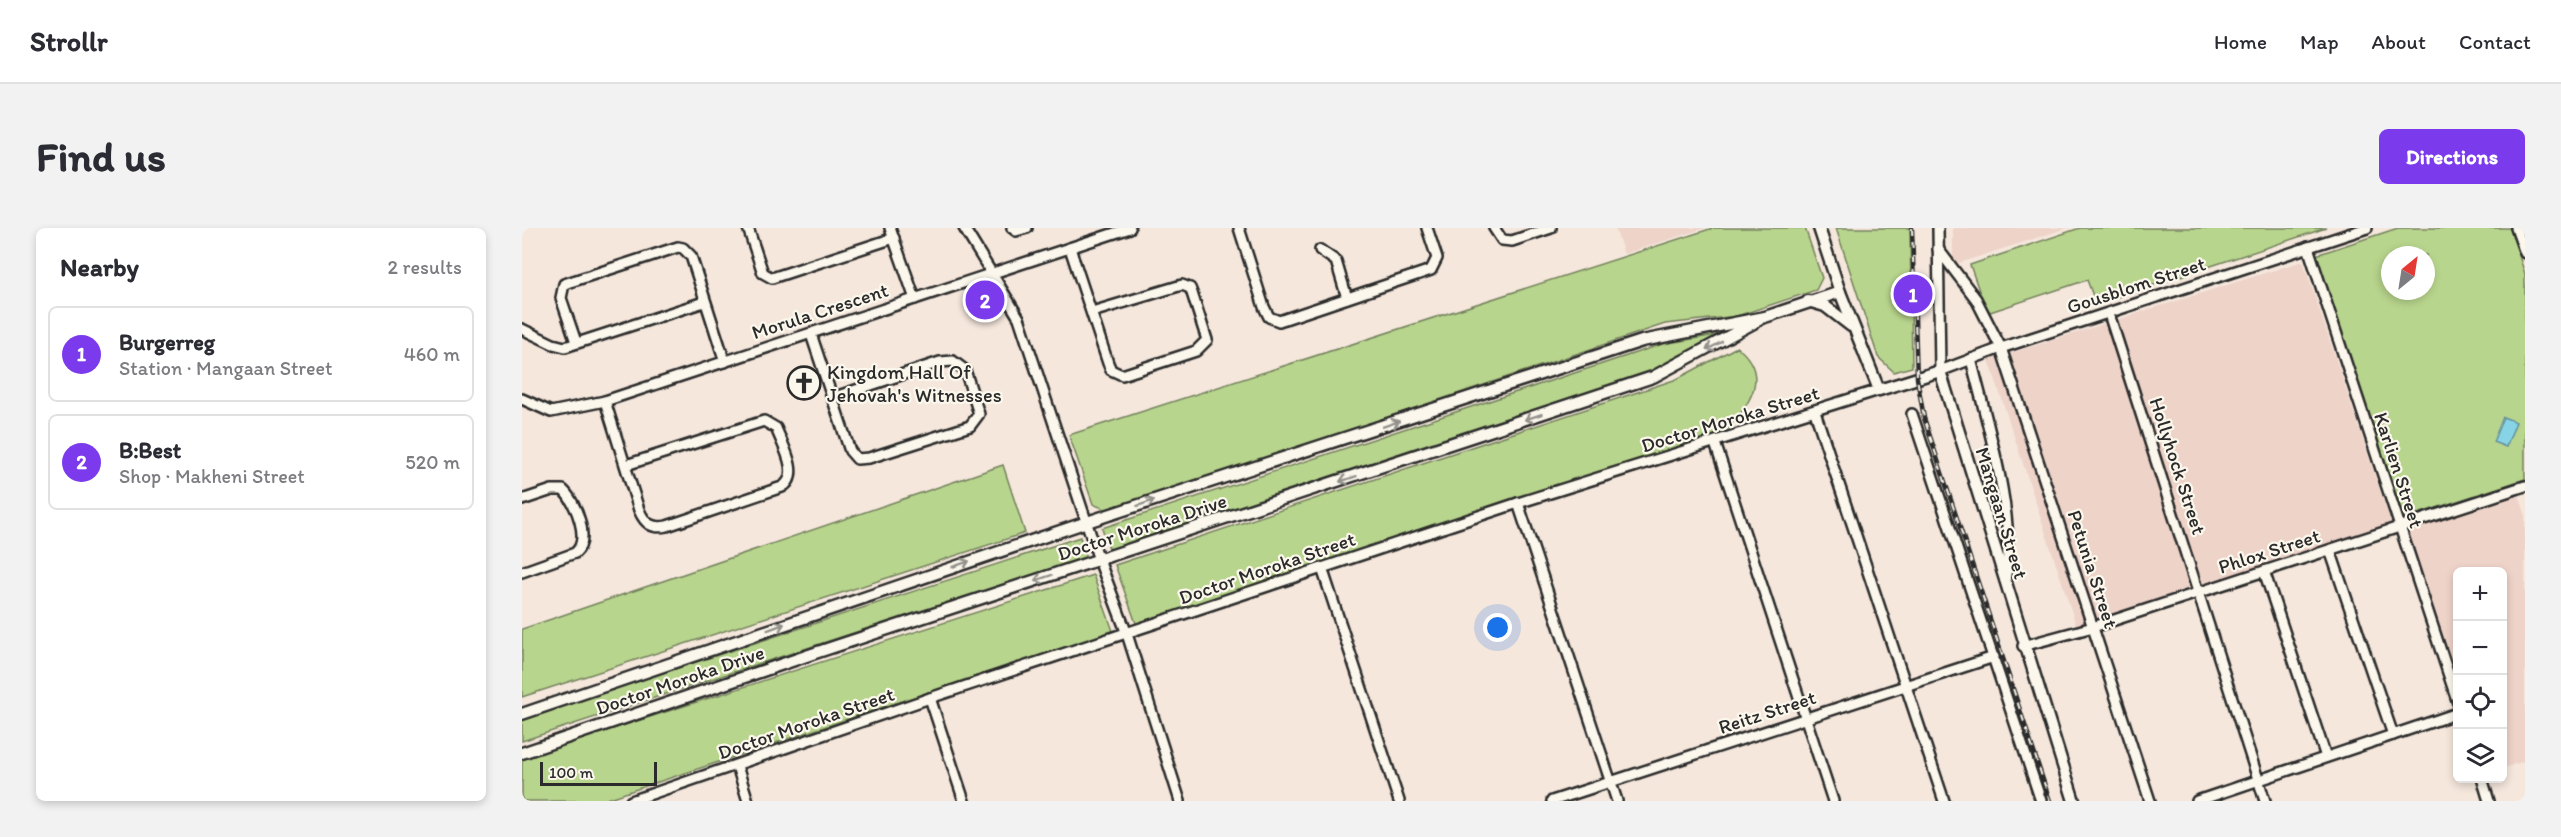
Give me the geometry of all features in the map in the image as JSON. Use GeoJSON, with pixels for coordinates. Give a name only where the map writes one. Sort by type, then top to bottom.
{"type":"FeatureCollection","features":[{"type":"Feature","properties":{"kind":"street"},"geometry":{"type":"LineString","coordinates":[[748,228],[763,273],[772,278],[894,238]]}},
{"type":"Feature","properties":{"kind":"street"},"geometry":{"type":"LineString","coordinates":[[890,228],[915,298]]}},
{"type":"Feature","properties":{"kind":"street"},"geometry":{"type":"LineString","coordinates":[[964,228],[1019,318],[1099,560],[1127,634],[1180,801]]}},
{"type":"Feature","properties":{"kind":"street"},"geometry":{"type":"LineString","coordinates":[[1012,228],[1016,231],[1027,228]]}},
{"type":"Feature","properties":{"kind":"street","name":"Morula Crescent"},"geometry":{"type":"LineString","coordinates":[[522,399],[551,412],[605,401],[1130,228]]}},
{"type":"Feature","properties":{"kind":"street"},"geometry":{"type":"LineString","coordinates":[[1239,228],[1264,307],[1273,320],[1284,320],[1431,270],[1437,258],[1427,228]]}},
{"type":"Feature","properties":{"kind":"street"},"geometry":{"type":"LineString","coordinates":[[1494,228],[1502,240],[1512,241],[1551,228]]}},
{"type":"Feature","properties":{"kind":"street"},"geometry":{"type":"LineString","coordinates":[[1819,228],[1840,292],[1879,390]]}},
{"type":"Feature","properties":{"kind":"street","name":"Mangaan Street"},"geometry":{"type":"LineString","coordinates":[[1938,228],[1940,371],[2023,646],[2074,801]]}},
{"type":"Feature","properties":{"kind":"street","name":"Gousblom Street"},"geometry":{"type":"LineString","coordinates":[[1917,378],[2001,348],[2367,228]]}},
{"type":"Feature","properties":{"kind":"street"},"geometry":{"type":"LineString","coordinates":[[2516,228],[2525,253]]}},
{"type":"Feature","properties":{"kind":"street"},"geometry":{"type":"LineString","coordinates":[[576,342],[561,298],[564,284],[672,247],[683,248],[688,251],[725,362]]}},
{"type":"Feature","properties":{"kind":"street"},"geometry":{"type":"LineString","coordinates":[[1070,248],[1111,369],[1122,375],[1196,351],[1207,340],[1190,288],[1182,285],[1092,312]]}},
{"type":"Feature","properties":{"kind":"street","name":"Karlien Street"},"geometry":{"type":"LineString","coordinates":[[2308,248],[2453,691]]}},
{"type":"Feature","properties":{"kind":"street","name":"Petunia Street"},"geometry":{"type":"LineString","coordinates":[[1938,249],[1976,299],[2001,348],[2150,801]]}},
{"type":"Feature","properties":{"kind":"street"},"geometry":{"type":"LineString","coordinates":[[1320,250],[1336,261],[1347,298]]}},
{"type":"Feature","properties":{"kind":"street","name":"Doctor Moroka Drive"},"geometry":{"type":"LineString","coordinates":[[522,753],[1653,377],[1765,317],[1840,292]]}},
{"type":"Feature","properties":{"kind":"street"},"geometry":{"type":"LineString","coordinates":[[1808,301],[1834,311],[1854,328]]}},
{"type":"Feature","properties":{"kind":"street"},"geometry":{"type":"LineString","coordinates":[[522,329],[559,347],[704,302]]}},
{"type":"Feature","properties":{"kind":"street","name":"Hollyhock Street"},"geometry":{"type":"LineString","coordinates":[[2109,314],[2265,801]]}},
{"type":"Feature","properties":{"kind":"street","name":"Doctor Moroka Drive"},"geometry":{"type":"LineString","coordinates":[[522,714],[1087,522],[1642,341],[1765,317]]}},
{"type":"Feature","properties":{"kind":"street"},"geometry":{"type":"LineString","coordinates":[[811,334],[832,398],[850,451],[857,459],[862,460],[970,426],[979,414],[965,370],[953,361],[940,363],[832,398]]}},
{"type":"Feature","properties":{"kind":"street"},"geometry":{"type":"LineString","coordinates":[[1971,359],[1996,460],[2009,546],[2004,582]]}},
{"type":"Feature","properties":{"kind":"street","name":"Doctor Moroka Street"},"geometry":{"type":"LineString","coordinates":[[631,801],[1322,567],[1917,378]]}},
{"type":"Feature","properties":{"kind":"street"},"geometry":{"type":"LineString","coordinates":[[605,401],[643,518],[647,524],[660,528],[782,487],[789,482],[792,474],[776,428],[764,421],[626,465]]}},
{"type":"Feature","properties":{"kind":"street"},"geometry":{"type":"LineString","coordinates":[[1815,412],[1944,801]]}},
{"type":"Feature","properties":{"kind":"street"},"geometry":{"type":"LineString","coordinates":[[1912,414],[2041,801]]}},
{"type":"Feature","properties":{"kind":"street"},"geometry":{"type":"LineString","coordinates":[[1715,443],[1833,801]]}},
{"type":"Feature","properties":{"kind":"street","name":"Phlox Street"},"geometry":{"type":"LineString","coordinates":[[2023,646],[2093,627],[2200,593],[2525,486]]}},
{"type":"Feature","properties":{"kind":"street"},"geometry":{"type":"LineString","coordinates":[[522,500],[552,490],[563,490],[570,498],[583,539],[581,547],[575,553],[522,573]]}},
{"type":"Feature","properties":{"kind":"street"},"geometry":{"type":"LineString","coordinates":[[1518,503],[1617,801]]}},
{"type":"Feature","properties":{"kind":"street"},"geometry":{"type":"LineString","coordinates":[[2330,550],[2394,735]]}},
{"type":"Feature","properties":{"kind":"street"},"geometry":{"type":"LineString","coordinates":[[1322,567],[1399,801]]}},
{"type":"Feature","properties":{"kind":"street"},"geometry":{"type":"LineString","coordinates":[[2264,571],[2326,757]]}},
{"type":"Feature","properties":{"kind":"street","name":"Reitz Street"},"geometry":{"type":"LineString","coordinates":[[1552,801],[1994,657]]}},
{"type":"Feature","properties":{"kind":"street"},"geometry":{"type":"LineString","coordinates":[[930,698],[964,801]]}},
{"type":"Feature","properties":{"kind":"street"},"geometry":{"type":"LineString","coordinates":[[2197,801],[2453,714]]}},
{"type":"Feature","properties":{"kind":"street"},"geometry":{"type":"LineString","coordinates":[[737,766],[748,801]]}},
{"type":"Feature","properties":{"kind":"street"},"geometry":{"type":"LineString","coordinates":[[2484,783],[2489,801]]}},
{"type":"Feature","properties":{"kind":"shaded area"},"geometry":{"type":"Polygon","coordinates":[[[1615,228],[1705,228],[1624,254],[1615,228]]]}},
{"type":"Feature","properties":{"kind":"shaded area"},"geometry":{"type":"Polygon","coordinates":[[[1953,228],[2067,228],[1953,265],[1953,228]]]}},
{"type":"Feature","properties":{"kind":"shaded area"},"geometry":{"type":"Polygon","coordinates":[[[2303,261],[2391,523],[2076,625],[1989,360],[2303,261]]]}},
{"type":"Feature","properties":{"kind":"shaded area"},"geometry":{"type":"Polygon","coordinates":[[[2519,495],[2525,513],[2525,761],[2507,767],[2507,567],[2453,567],[2453,669],[2408,531],[2519,495]]]}},
{"type":"Feature","properties":{"kind":"green space"},"geometry":{"type":"Polygon","coordinates":[[[1713,228],[1805,228],[1822,278],[1816,290],[1737,316],[1665,324],[1109,511],[1093,504],[1069,435],[1713,228]]]}},
{"type":"Feature","properties":{"kind":"green space"},"geometry":{"type":"Polygon","coordinates":[[[1836,228],[1910,228],[1912,367],[1894,372],[1878,357],[1836,228]]]}},
{"type":"Feature","properties":{"kind":"green space"},"geometry":{"type":"Polygon","coordinates":[[[2080,228],[2326,228],[2096,304],[2087,280],[1987,313],[1970,265],[2080,228]]]}},
{"type":"Feature","properties":{"kind":"green space"},"geometry":{"type":"Polygon","coordinates":[[[2398,228],[2510,228],[2525,274],[2525,479],[2402,519],[2316,255],[2398,228]]]}},
{"type":"Feature","properties":{"kind":"green space"},"geometry":{"type":"Polygon","coordinates":[[[1728,333],[1670,364],[1110,551],[1102,528],[1663,344],[1728,333]]]}},
{"type":"Feature","properties":{"kind":"green space"},"geometry":{"type":"Polygon","coordinates":[[[1737,347],[1748,358],[1755,379],[1749,401],[1725,432],[1137,626],[1115,565],[1677,379],[1737,347]]]}},
{"type":"Feature","properties":{"kind":"green space"},"geometry":{"type":"Polygon","coordinates":[[[1003,465],[1025,533],[522,697],[522,629],[1003,465]]]}},
{"type":"Feature","properties":{"kind":"green space"},"geometry":{"type":"Polygon","coordinates":[[[1080,537],[1086,557],[522,741],[522,719],[1080,537]]]}},
{"type":"Feature","properties":{"kind":"green space"},"geometry":{"type":"Polygon","coordinates":[[[1093,575],[1113,631],[601,801],[522,801],[522,758],[1093,575]]]}},
{"type":"Feature","properties":{"kind":"water"},"geometry":{"type":"Polygon","coordinates":[[[2503,417],[2516,422],[2506,447],[2493,442],[2503,417]]]}},
{"type":"Feature","properties":{"kind":"railway"},"geometry":{"type":"LineString","coordinates":[[1912,228],[1917,378],[1924,418],[2050,801]]}},
{"type":"Feature","properties":{"kind":"place","name":"Burgerreg"},"geometry":{"type":"Point","coordinates":[1913,294]}},
{"type":"Feature","properties":{"kind":"place","name":"B:Best"},"geometry":{"type":"Point","coordinates":[985,300]}},
{"type":"Feature","properties":{"kind":"place","name":"Kingdom Hall Of Jehovah's Witnesses"},"geometry":{"type":"Point","coordinates":[804,383]}}]}
